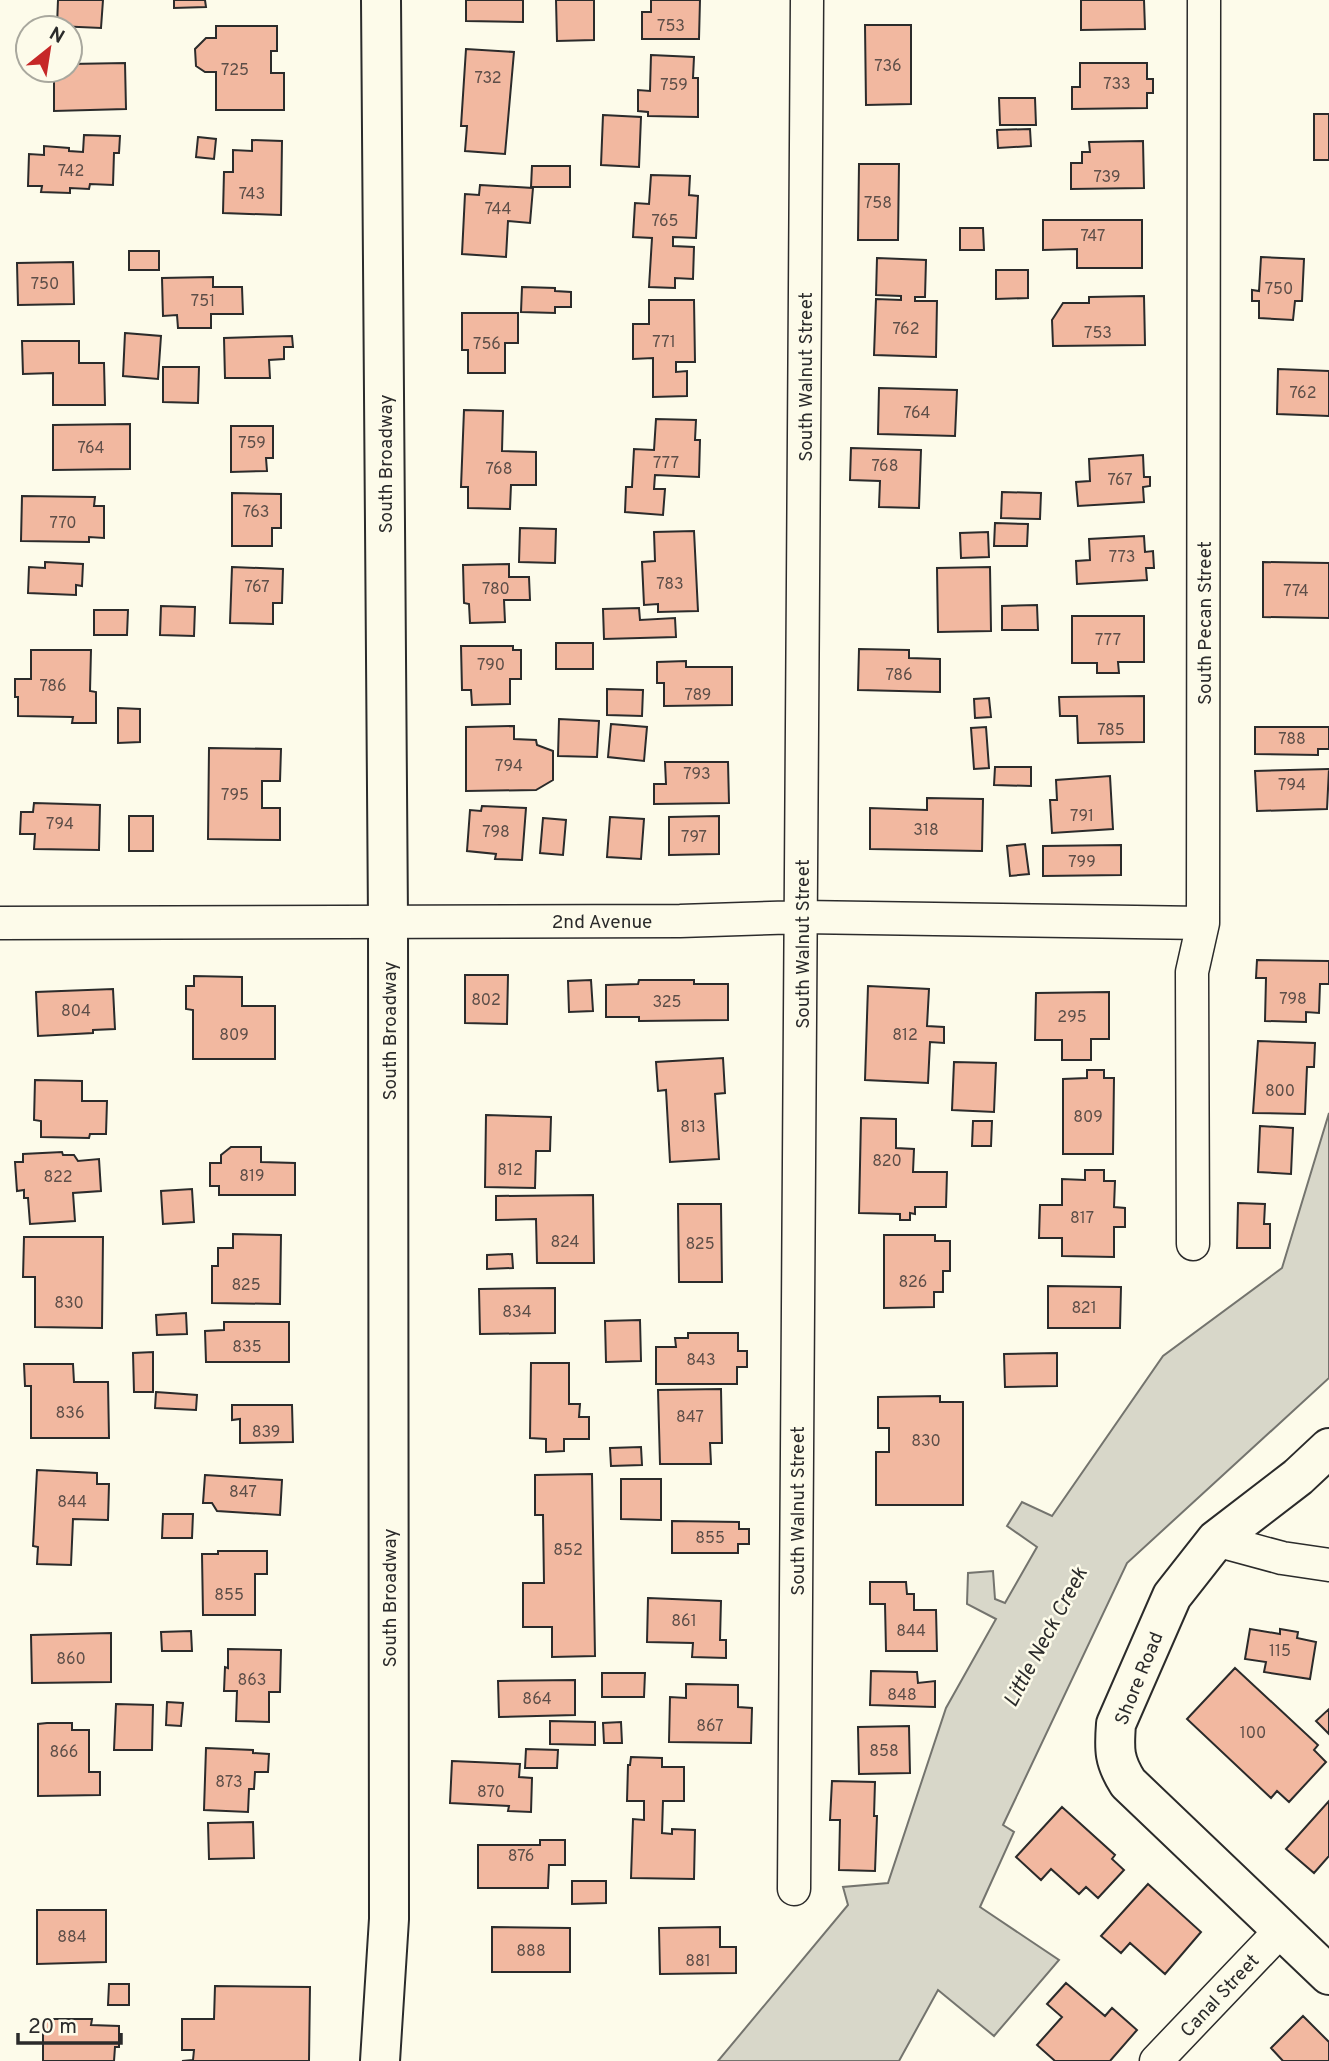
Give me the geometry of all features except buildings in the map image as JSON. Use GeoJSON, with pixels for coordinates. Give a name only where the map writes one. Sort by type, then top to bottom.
{"type":"FeatureCollection","features":[{"type":"Feature","properties":{"kind":"street","name":"South Broadway"},"geometry":{"type":"LineString","coordinates":[[380,2061],[389,1919],[388,920],[381,0]]}},
{"type":"Feature","properties":{"kind":"street","name":"South Walnut Street"},"geometry":{"type":"LineString","coordinates":[[794,1889],[807,0]]}},
{"type":"Feature","properties":{"kind":"street","name":"South Pecan Street"},"geometry":{"type":"LineString","coordinates":[[1193,1244],[1192,972],[1203,923],[1204,0]]}},
{"type":"Feature","properties":{"kind":"street","name":"2nd Avenue"},"geometry":{"type":"LineString","coordinates":[[0,923],[680,921],[802,917],[1203,923]]}},
{"type":"Feature","properties":{"kind":"street","name":"Shore Road"},"geometry":{"type":"LineString","coordinates":[[1329,1448],[1298,1477],[1216,1540],[1172,1596],[1116,1724],[1117,1766],[1128,1783],[1329,1975]]}},
{"type":"Feature","properties":{"kind":"street"},"geometry":{"type":"LineString","coordinates":[[1216,1540],[1282,1558],[1329,1565]]}},
{"type":"Feature","properties":{"kind":"street","name":"Canal Street"},"geometry":{"type":"LineString","coordinates":[[1156,2061],[1281,1930]]}},
{"type":"Feature","properties":{"kind":"water","name":"Little Neck Creek"},"geometry":{"type":"Polygon","coordinates":[[[1329,1113],[1329,1378],[1127,1563],[1003,1825],[1014,1832],[980,1907],[1059,1960],[994,2036],[938,1990],[899,2061],[718,2061],[848,1905],[843,1887],[888,1883],[946,1708],[996,1619],[967,1604],[968,1573],[993,1571],[995,1599],[1005,1603],[1037,1547],[1007,1526],[1022,1502],[1052,1516],[1163,1356],[1282,1268],[1329,1113]]]}}]}
